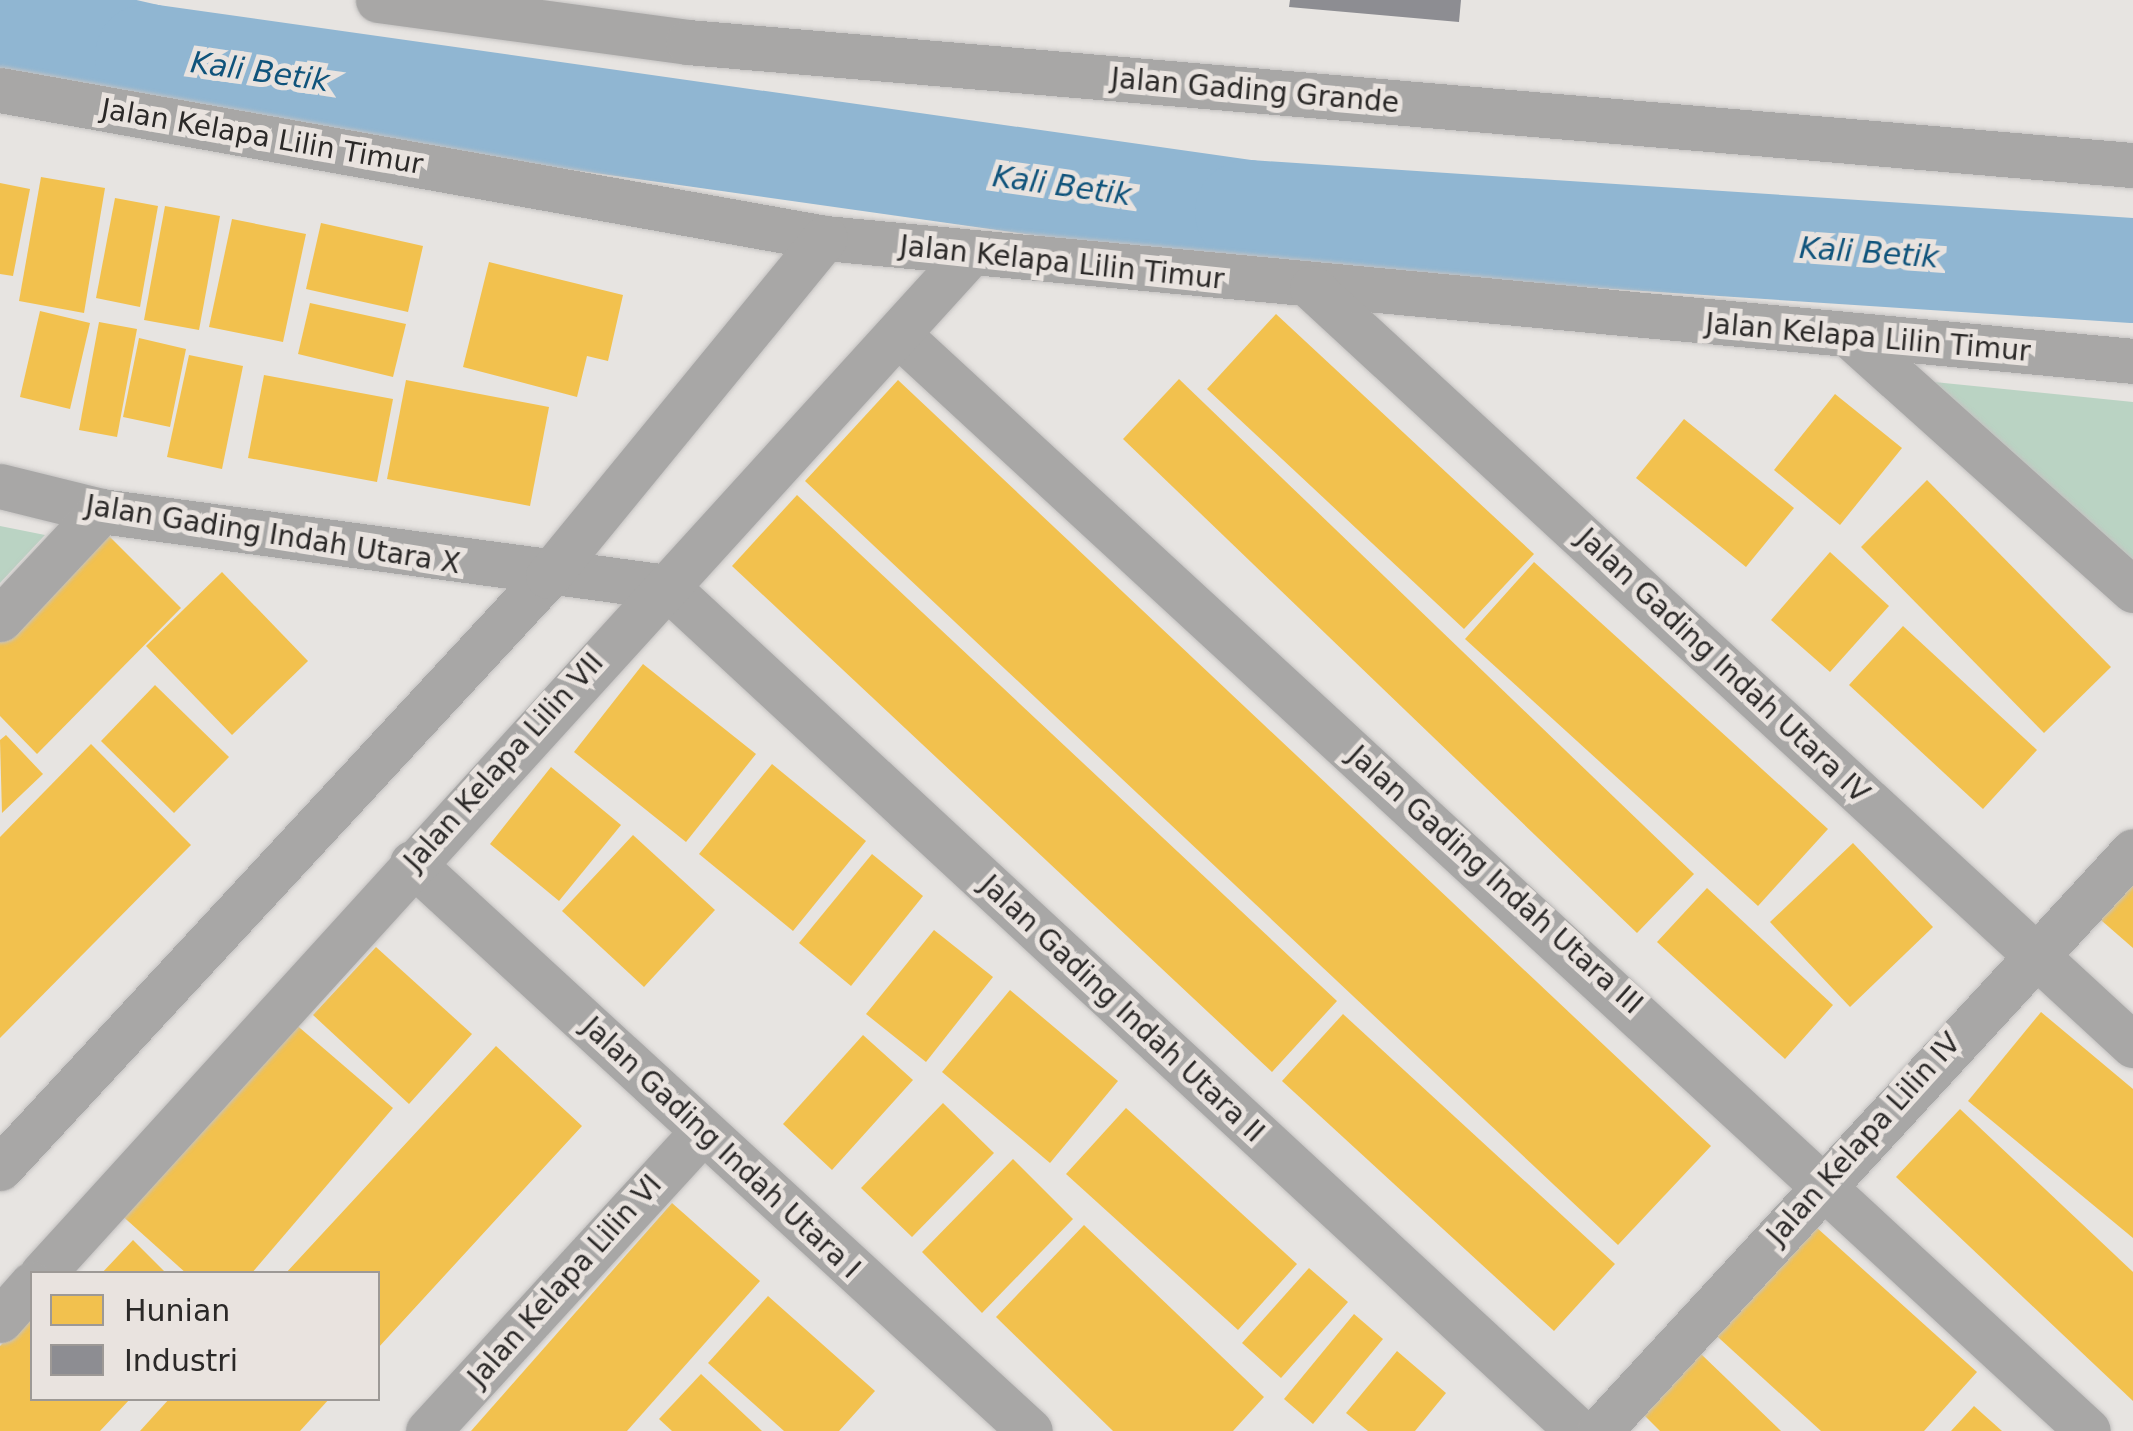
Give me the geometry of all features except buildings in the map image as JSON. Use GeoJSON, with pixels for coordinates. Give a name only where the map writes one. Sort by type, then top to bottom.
{"type":"FeatureCollection","features":[{"type":"Feature","properties":{"kind":"street","name":"Jalan Gading Grande"},"geometry":{"type":"LineString","coordinates":[[378,0],[688,42],[2133,165]]}},
{"type":"Feature","properties":{"kind":"street","name":"Jalan Kelapa Lilin Timur"},"geometry":{"type":"LineString","coordinates":[[0,90],[826,238],[1312,288],[2133,361]]}},
{"type":"Feature","properties":{"kind":"street"},"geometry":{"type":"LineString","coordinates":[[0,1168],[548,576],[826,238]]}},
{"type":"Feature","properties":{"kind":"street","name":"Jalan Kelapa Lilin VII"},"geometry":{"type":"LineString","coordinates":[[45,1271],[969,255]]}},
{"type":"Feature","properties":{"kind":"street","name":"Jalan Gading Indah Utara IV"},"geometry":{"type":"LineString","coordinates":[[1312,288],[2133,1045]]}},
{"type":"Feature","properties":{"kind":"street","name":"Jalan Gading Indah Utara III"},"geometry":{"type":"LineString","coordinates":[[898,334],[1825,1182],[2088,1431]]}},
{"type":"Feature","properties":{"kind":"street"},"geometry":{"type":"LineString","coordinates":[[1851,336],[2133,590]]}},
{"type":"Feature","properties":{"kind":"street","name":"Jalan Gading Indah Utara X"},"geometry":{"type":"LineString","coordinates":[[0,486],[101,511],[548,576],[667,587]]}},
{"type":"Feature","properties":{"kind":"street"},"geometry":{"type":"LineString","coordinates":[[0,619],[101,511]]}},
{"type":"Feature","properties":{"kind":"street","name":"Jalan Gading Indah Utara II"},"geometry":{"type":"LineString","coordinates":[[667,587],[1578,1431]]}},
{"type":"Feature","properties":{"kind":"street","name":"Jalan Kelapa Lilin IV"},"geometry":{"type":"LineString","coordinates":[[1599,1431],[2034,954],[2133,851]]}},
{"type":"Feature","properties":{"kind":"street","name":"Jalan Gading Indah Utara I"},"geometry":{"type":"LineString","coordinates":[[412,864],[1010,1425]]}},
{"type":"Feature","properties":{"kind":"street","name":"Jalan Kelapa Lilin VI"},"geometry":{"type":"LineString","coordinates":[[428,1431],[702,1132]]}},
{"type":"Feature","properties":{"kind":"street"},"geometry":{"type":"LineString","coordinates":[[0,1320],[30,1286]]}},
{"type":"Feature","properties":{"kind":"green space"},"geometry":{"type":"Polygon","coordinates":[[[1934,382],[2133,402],[2133,576],[1934,382]]]}},
{"type":"Feature","properties":{"kind":"green space"},"geometry":{"type":"Polygon","coordinates":[[[0,526],[45,535],[0,583],[0,526]]]}},
{"type":"Feature","properties":{"kind":"waterway","name":"Kali Betik"},"geometry":{"type":"LineString","coordinates":[[0,22],[147,56],[1247,212],[2133,270]]}}]}
